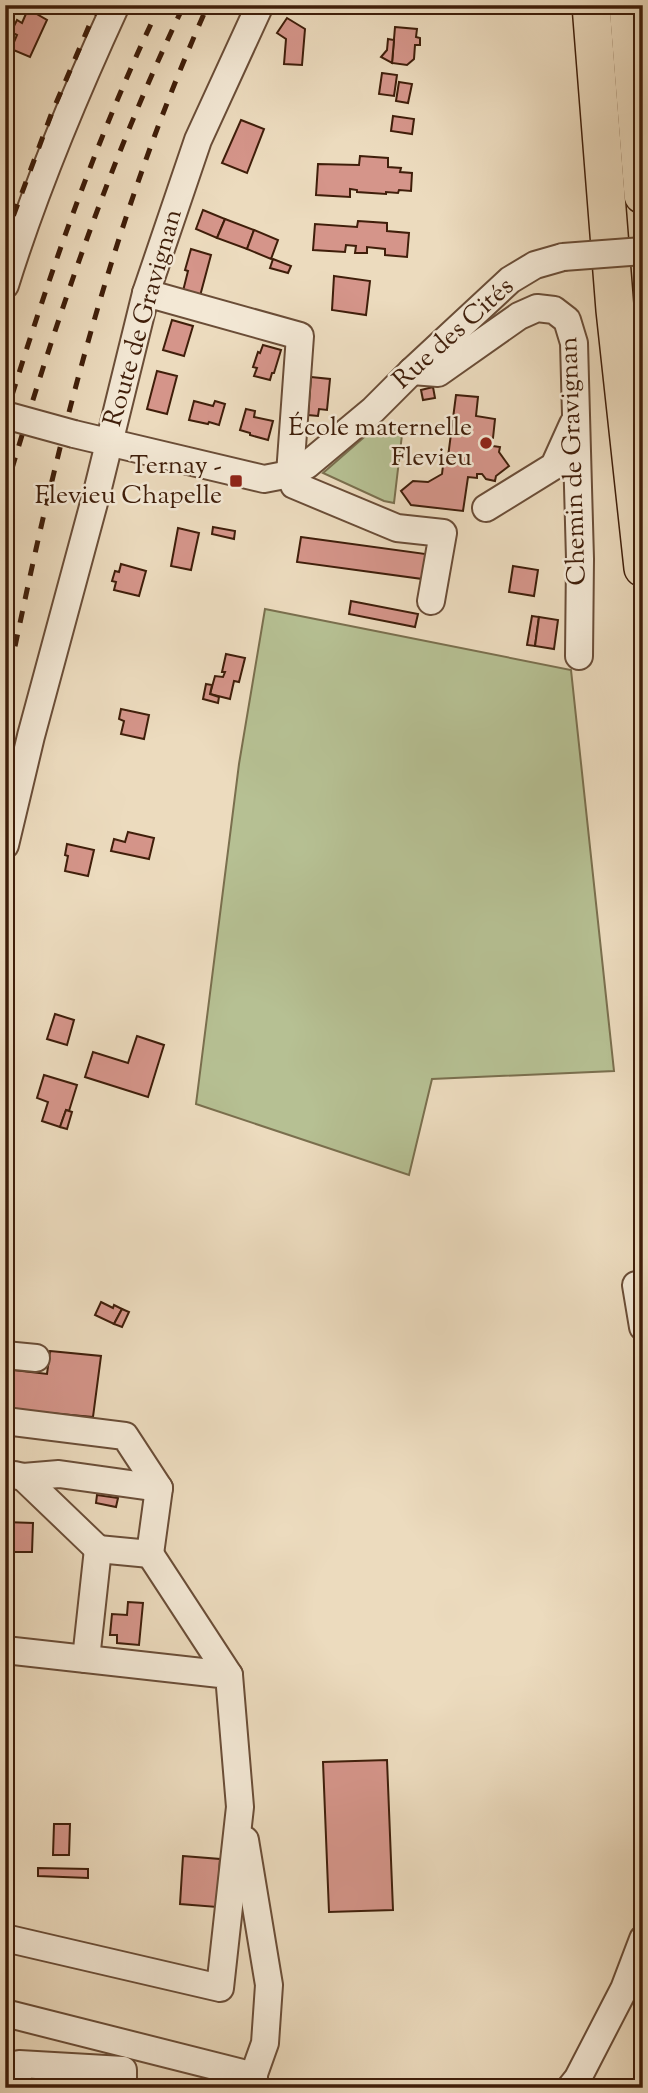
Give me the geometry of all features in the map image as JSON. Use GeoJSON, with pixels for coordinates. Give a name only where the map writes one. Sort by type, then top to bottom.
{"type":"FeatureCollection","features":[{"type":"Feature","properties":{"kind":"highway"},"geometry":{"type":"LineString","coordinates":[[591,5],[615,310],[643,568]]}},
{"type":"Feature","properties":{"kind":"highway"},"geometry":{"type":"LineString","coordinates":[[628,5],[643,195]]}},
{"type":"Feature","properties":{"kind":"street"},"geometry":{"type":"LineString","coordinates":[[5,285],[19,240],[79,85],[116,5]]}},
{"type":"Feature","properties":{"kind":"street","name":"Route de Gravignan"},"geometry":{"type":"LineString","coordinates":[[5,845],[146,293],[198,140],[260,5]]}},
{"type":"Feature","properties":{"kind":"street","name":"Rue des Cités"},"geometry":{"type":"LineString","coordinates":[[5,415],[264,479],[290,474],[307,465],[373,410],[411,371],[510,280],[535,265],[563,257],[643,251]]}},
{"type":"Feature","properties":{"kind":"street"},"geometry":{"type":"LineString","coordinates":[[146,293],[300,336],[290,474],[294,485],[397,528],[443,533],[432,601]]}},
{"type":"Feature","properties":{"kind":"street","name":"Chemin de Gravignan"},"geometry":{"type":"LineString","coordinates":[[411,371],[438,373],[519,316],[537,308],[554,310],[567,320],[574,342],[580,559],[579,656]]}},
{"type":"Feature","properties":{"kind":"street"},"geometry":{"type":"LineString","coordinates":[[486,508],[554,466],[571,425],[576,420]]}},
{"type":"Feature","properties":{"kind":"street"},"geometry":{"type":"LineString","coordinates":[[636,1285],[643,1327]]}},
{"type":"Feature","properties":{"kind":"street"},"geometry":{"type":"LineString","coordinates":[[5,1356],[36,1358]]}},
{"type":"Feature","properties":{"kind":"street"},"geometry":{"type":"LineString","coordinates":[[5,1421],[125,1436],[159,1488],[150,1554],[229,1675],[240,1807],[269,1985],[265,2043],[252,2082],[5,2013]]}},
{"type":"Feature","properties":{"kind":"street"},"geometry":{"type":"LineString","coordinates":[[14,1475],[60,1474],[159,1488]]}},
{"type":"Feature","properties":{"kind":"street"},"geometry":{"type":"LineString","coordinates":[[14,1475],[98,1549],[150,1554]]}},
{"type":"Feature","properties":{"kind":"street"},"geometry":{"type":"LineString","coordinates":[[86,1659],[98,1549]]}},
{"type":"Feature","properties":{"kind":"street"},"geometry":{"type":"LineString","coordinates":[[5,1650],[229,1675]]}},
{"type":"Feature","properties":{"kind":"street"},"geometry":{"type":"LineString","coordinates":[[5,1938],[220,1988],[240,1807]]}},
{"type":"Feature","properties":{"kind":"street"},"geometry":{"type":"LineString","coordinates":[[570,2088],[578,2078],[624,1989],[643,1939]]}},
{"type":"Feature","properties":{"kind":"street"},"geometry":{"type":"LineString","coordinates":[[17,2088],[19,2064],[123,2070],[122,2088]]}},
{"type":"Feature","properties":{"kind":"green space"},"geometry":{"type":"Polygon","coordinates":[[[378,425],[403,426],[394,503],[323,473],[378,425]]]}},
{"type":"Feature","properties":{"kind":"green space"},"geometry":{"type":"Polygon","coordinates":[[[265,609],[571,670],[614,1071],[432,1079],[409,1175],[196,1104],[239,764],[265,609]]]}},
{"type":"Feature","properties":{"kind":"building"},"geometry":{"type":"Polygon","coordinates":[[[28,9],[47,20],[30,57],[11,49],[17,35],[11,32],[17,20],[22,23],[28,9]]]}},
{"type":"Feature","properties":{"kind":"building"},"geometry":{"type":"Polygon","coordinates":[[[287,18],[305,29],[302,65],[284,64],[286,39],[277,33],[287,18]]]}},
{"type":"Feature","properties":{"kind":"building"},"geometry":{"type":"Polygon","coordinates":[[[395,27],[417,29],[416,37],[420,38],[420,45],[415,45],[414,59],[407,65],[392,63],[395,27]]]}},
{"type":"Feature","properties":{"kind":"building"},"geometry":{"type":"Polygon","coordinates":[[[388,39],[394,40],[392,63],[381,57],[387,50],[388,39]]]}},
{"type":"Feature","properties":{"kind":"building"},"geometry":{"type":"Polygon","coordinates":[[[382,73],[397,75],[394,96],[379,94],[382,73]]]}},
{"type":"Feature","properties":{"kind":"building"},"geometry":{"type":"Polygon","coordinates":[[[399,82],[412,84],[408,103],[396,101],[399,82]]]}},
{"type":"Feature","properties":{"kind":"building"},"geometry":{"type":"Polygon","coordinates":[[[393,116],[414,119],[412,134],[391,131],[393,116]]]}},
{"type":"Feature","properties":{"kind":"building"},"geometry":{"type":"Polygon","coordinates":[[[241,120],[264,129],[247,173],[222,163],[241,120]]]}},
{"type":"Feature","properties":{"kind":"building"},"geometry":{"type":"Polygon","coordinates":[[[360,156],[388,158],[388,167],[401,168],[400,172],[412,173],[411,191],[399,190],[398,193],[386,194],[350,189],[350,197],[316,195],[318,164],[359,165],[360,156]]]}},
{"type":"Feature","properties":{"kind":"building"},"geometry":{"type":"Polygon","coordinates":[[[203,210],[225,219],[217,238],[196,229],[203,210]]]}},
{"type":"Feature","properties":{"kind":"building"},"geometry":{"type":"Polygon","coordinates":[[[225,219],[254,230],[247,249],[217,238],[225,219]]]}},
{"type":"Feature","properties":{"kind":"building"},"geometry":{"type":"Polygon","coordinates":[[[358,221],[387,223],[387,231],[409,233],[407,257],[385,255],[385,249],[367,247],[367,253],[355,253],[356,246],[346,245],[345,252],[313,250],[315,224],[357,227],[358,221]]]}},
{"type":"Feature","properties":{"kind":"building"},"geometry":{"type":"Polygon","coordinates":[[[254,230],[278,240],[271,259],[247,249],[254,230]]]}},
{"type":"Feature","properties":{"kind":"building"},"geometry":{"type":"Polygon","coordinates":[[[191,249],[211,255],[200,296],[183,291],[191,249]]]}},
{"type":"Feature","properties":{"kind":"building"},"geometry":{"type":"Polygon","coordinates":[[[273,259],[291,266],[288,273],[270,268],[273,259]]]}},
{"type":"Feature","properties":{"kind":"building"},"geometry":{"type":"Polygon","coordinates":[[[334,276],[370,281],[366,315],[332,310],[334,276]]]}},
{"type":"Feature","properties":{"kind":"building"},"geometry":{"type":"Polygon","coordinates":[[[172,320],[193,326],[184,356],[163,350],[172,320]]]}},
{"type":"Feature","properties":{"kind":"building"},"geometry":{"type":"Polygon","coordinates":[[[263,345],[281,350],[270,380],[254,376],[257,368],[253,367],[263,345]]]}},
{"type":"Feature","properties":{"kind":"building"},"geometry":{"type":"Polygon","coordinates":[[[157,371],[177,376],[167,414],[147,409],[157,371]]]}},
{"type":"Feature","properties":{"kind":"building"},"geometry":{"type":"Polygon","coordinates":[[[311,377],[330,379],[327,410],[319,409],[318,416],[308,415],[311,377]]]}},
{"type":"Feature","properties":{"kind":"building"},"geometry":{"type":"Polygon","coordinates":[[[433,387],[435,398],[423,400],[421,390],[433,387]]]}},
{"type":"Feature","properties":{"kind":"building"},"geometry":{"type":"Polygon","coordinates":[[[456,395],[478,397],[476,416],[495,419],[493,438],[490,440],[493,446],[500,447],[499,452],[509,466],[496,476],[495,481],[486,479],[482,474],[477,474],[477,478],[468,477],[463,511],[411,505],[401,491],[413,481],[428,482],[442,474],[444,457],[448,457],[456,395]]]}},
{"type":"Feature","properties":{"kind":"building"},"geometry":{"type":"Polygon","coordinates":[[[194,401],[213,406],[215,401],[225,404],[219,425],[189,420],[194,401]]]}},
{"type":"Feature","properties":{"kind":"building"},"geometry":{"type":"Polygon","coordinates":[[[246,409],[255,411],[254,417],[273,421],[268,440],[240,430],[246,409]]]}},
{"type":"Feature","properties":{"kind":"building"},"geometry":{"type":"Polygon","coordinates":[[[213,527],[235,531],[234,539],[212,534],[213,527]]]}},
{"type":"Feature","properties":{"kind":"building"},"geometry":{"type":"Polygon","coordinates":[[[178,528],[199,533],[191,570],[171,566],[178,528]]]}},
{"type":"Feature","properties":{"kind":"building"},"geometry":{"type":"Polygon","coordinates":[[[301,537],[433,555],[430,580],[297,562],[301,537]]]}},
{"type":"Feature","properties":{"kind":"building"},"geometry":{"type":"Polygon","coordinates":[[[121,564],[146,571],[139,596],[114,590],[116,582],[112,581],[121,564]]]}},
{"type":"Feature","properties":{"kind":"building"},"geometry":{"type":"Polygon","coordinates":[[[513,566],[538,570],[534,596],[509,592],[513,566]]]}},
{"type":"Feature","properties":{"kind":"building"},"geometry":{"type":"Polygon","coordinates":[[[351,601],[418,614],[415,627],[349,614],[351,601]]]}},
{"type":"Feature","properties":{"kind":"building"},"geometry":{"type":"Polygon","coordinates":[[[532,616],[539,617],[535,646],[527,645],[532,616]]]}},
{"type":"Feature","properties":{"kind":"building"},"geometry":{"type":"Polygon","coordinates":[[[539,617],[558,620],[554,649],[535,646],[539,617]]]}},
{"type":"Feature","properties":{"kind":"building"},"geometry":{"type":"Polygon","coordinates":[[[226,654],[245,658],[239,682],[234,681],[230,699],[210,694],[215,676],[223,677],[225,672],[222,672],[226,654]]]}},
{"type":"Feature","properties":{"kind":"building"},"geometry":{"type":"Polygon","coordinates":[[[206,684],[212,685],[210,694],[219,697],[218,703],[203,699],[206,684]]]}},
{"type":"Feature","properties":{"kind":"building"},"geometry":{"type":"Polygon","coordinates":[[[121,709],[149,715],[144,739],[121,734],[124,721],[119,719],[121,709]]]}},
{"type":"Feature","properties":{"kind":"building"},"geometry":{"type":"Polygon","coordinates":[[[128,832],[154,838],[149,859],[111,851],[114,839],[125,842],[128,832]]]}},
{"type":"Feature","properties":{"kind":"building"},"geometry":{"type":"Polygon","coordinates":[[[67,844],[94,850],[88,876],[65,871],[67,844]]]}},
{"type":"Feature","properties":{"kind":"building"},"geometry":{"type":"Polygon","coordinates":[[[55,1014],[74,1020],[67,1045],[47,1039],[55,1014]]]}},
{"type":"Feature","properties":{"kind":"building"},"geometry":{"type":"Polygon","coordinates":[[[137,1036],[164,1045],[148,1097],[85,1077],[93,1052],[128,1063],[137,1036]]]}},
{"type":"Feature","properties":{"kind":"building"},"geometry":{"type":"Polygon","coordinates":[[[44,1075],[77,1085],[69,1111],[66,1110],[60,1127],[42,1121],[48,1102],[37,1098],[44,1075]]]}},
{"type":"Feature","properties":{"kind":"building"},"geometry":{"type":"Polygon","coordinates":[[[66,1110],[72,1112],[67,1129],[60,1127],[66,1110]]]}},
{"type":"Feature","properties":{"kind":"building"},"geometry":{"type":"Polygon","coordinates":[[[101,1302],[122,1309],[114,1324],[95,1315],[101,1302]]]}},
{"type":"Feature","properties":{"kind":"building"},"geometry":{"type":"Polygon","coordinates":[[[122,1309],[129,1312],[122,1327],[114,1324],[122,1309]]]}},
{"type":"Feature","properties":{"kind":"building"},"geometry":{"type":"Polygon","coordinates":[[[50,1351],[101,1356],[93,1417],[5,1409],[5,1369],[47,1374],[50,1351]]]}},
{"type":"Feature","properties":{"kind":"building"},"geometry":{"type":"Polygon","coordinates":[[[97,1495],[118,1498],[116,1507],[96,1503],[97,1495]]]}},
{"type":"Feature","properties":{"kind":"building"},"geometry":{"type":"Polygon","coordinates":[[[5,1522],[33,1523],[32,1552],[5,1552],[5,1522]]]}},
{"type":"Feature","properties":{"kind":"building"},"geometry":{"type":"Polygon","coordinates":[[[128,1602],[143,1603],[139,1645],[117,1643],[117,1635],[110,1635],[112,1614],[127,1615],[128,1602]]]}},
{"type":"Feature","properties":{"kind":"building"},"geometry":{"type":"Polygon","coordinates":[[[387,1760],[393,1910],[329,1912],[323,1762],[387,1760]]]}},
{"type":"Feature","properties":{"kind":"building"},"geometry":{"type":"Polygon","coordinates":[[[54,1824],[70,1824],[69,1855],[53,1855],[54,1824]]]}},
{"type":"Feature","properties":{"kind":"building"},"geometry":{"type":"Polygon","coordinates":[[[183,1856],[220,1859],[217,1907],[180,1904],[183,1856]]]}},
{"type":"Feature","properties":{"kind":"building"},"geometry":{"type":"Polygon","coordinates":[[[38,1868],[88,1869],[88,1878],[38,1876],[38,1868]]]}},
{"type":"Feature","properties":{"kind":"building"},"geometry":{"type":"Polygon","coordinates":[[[50,2079],[112,2080],[112,2088],[49,2088],[50,2079]]]}},
{"type":"Feature","properties":{"kind":"railway"},"geometry":{"type":"LineString","coordinates":[[5,238],[51,115],[98,5]]}},
{"type":"Feature","properties":{"kind":"railway"},"geometry":{"type":"LineString","coordinates":[[5,418],[38,313],[94,157],[160,5]]}},
{"type":"Feature","properties":{"kind":"railway"},"geometry":{"type":"LineString","coordinates":[[5,492],[63,306],[107,184],[184,5]]}},
{"type":"Feature","properties":{"kind":"railway"},"geometry":{"type":"LineString","coordinates":[[5,693],[51,485],[82,362],[138,181],[208,5]]}},
{"type":"Feature","properties":{"kind":"place","name":"École maternelle Flevieu"},"geometry":{"type":"Point","coordinates":[486,443]}},
{"type":"Feature","properties":{"kind":"place","name":"Ternay - Flevieu Chapelle"},"geometry":{"type":"Point","coordinates":[236,481]}}]}
